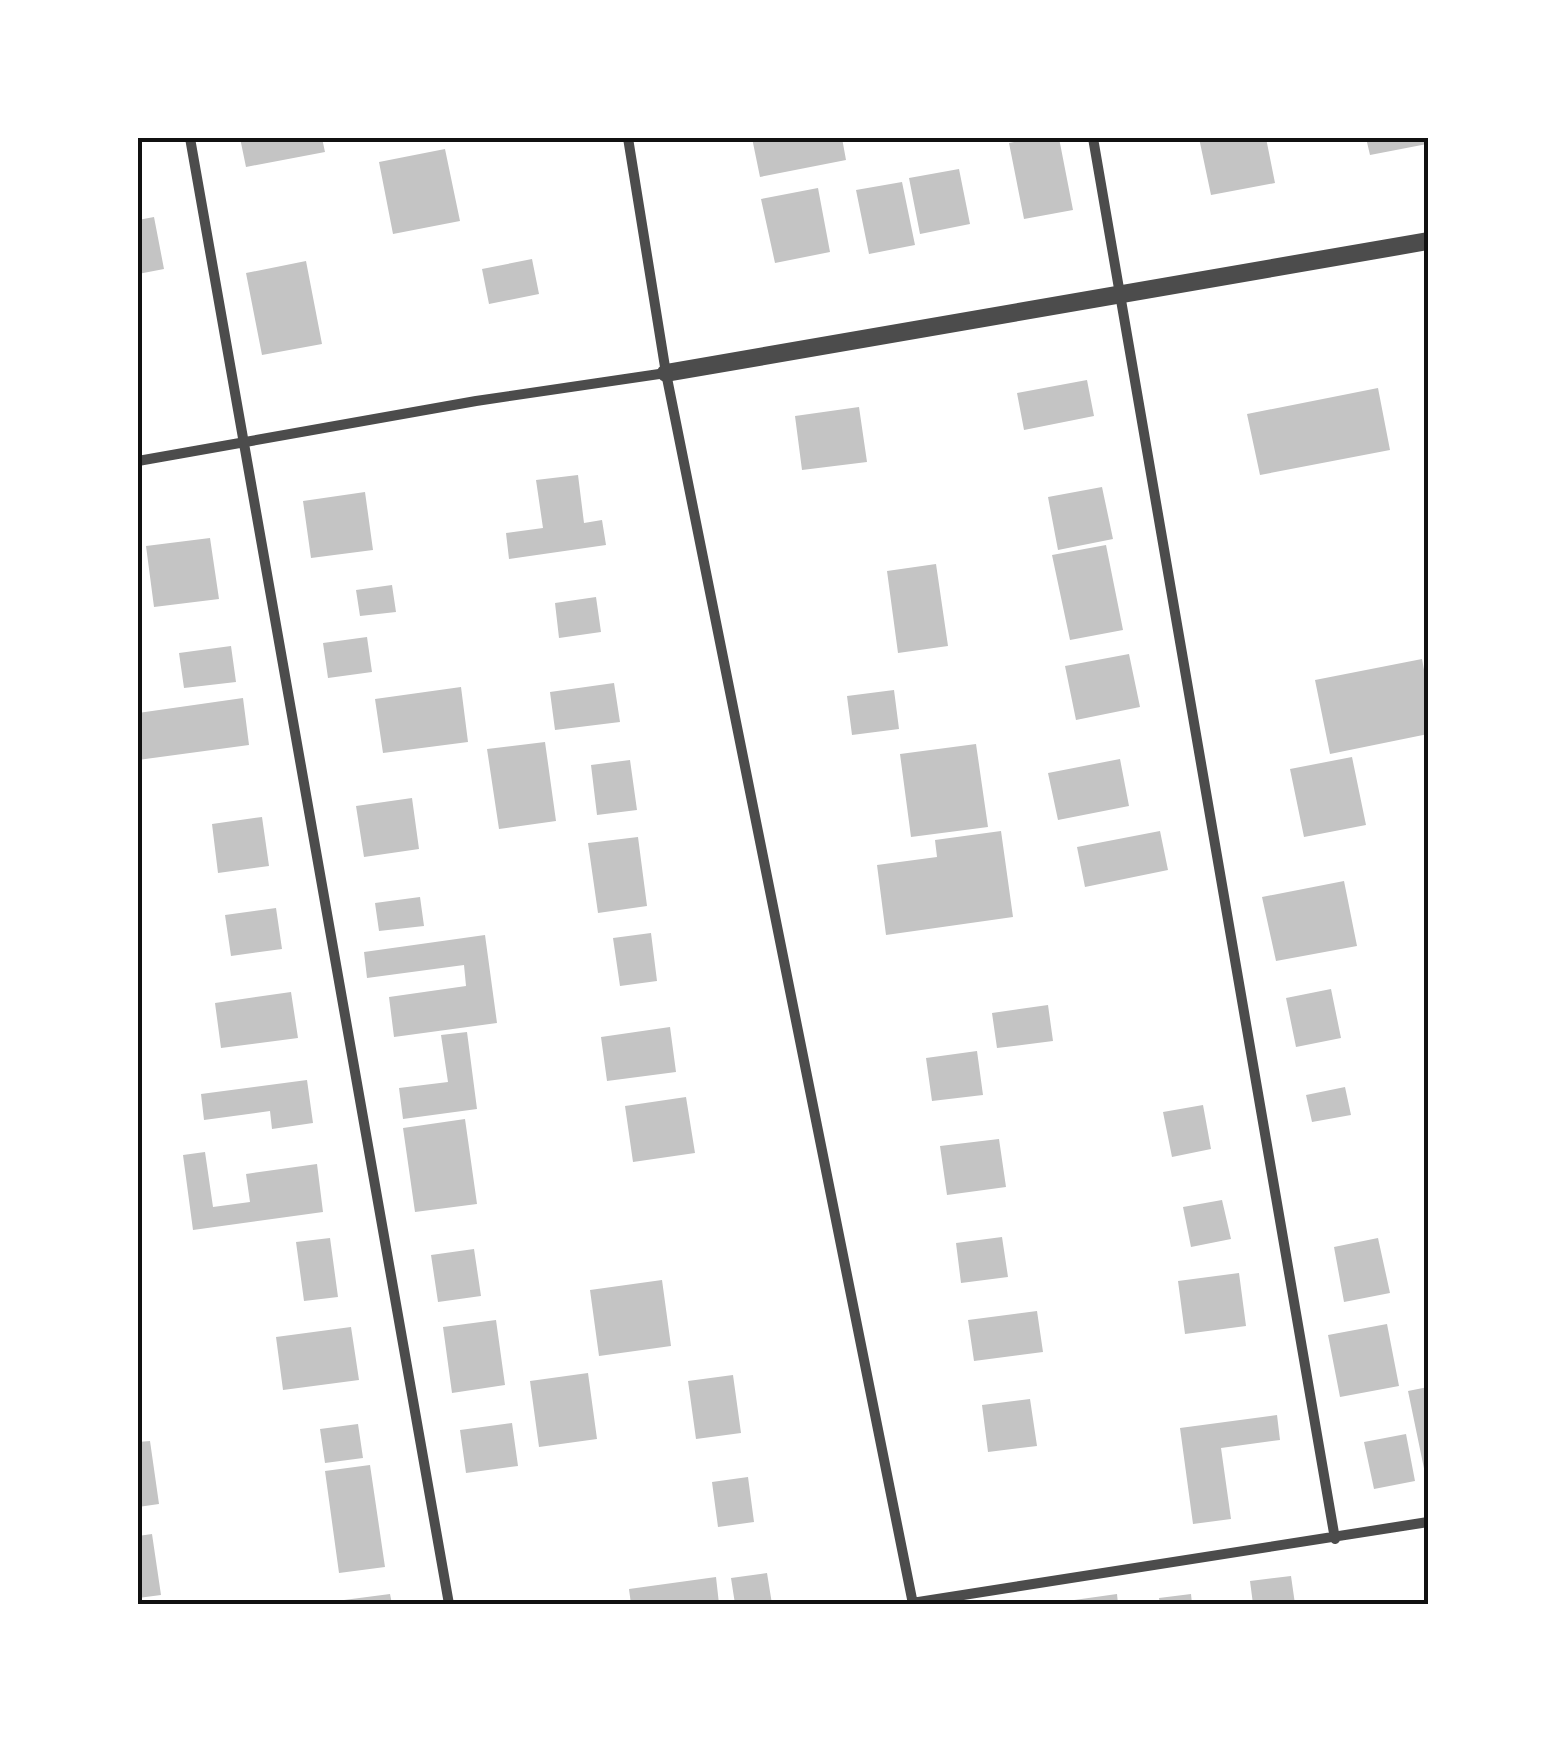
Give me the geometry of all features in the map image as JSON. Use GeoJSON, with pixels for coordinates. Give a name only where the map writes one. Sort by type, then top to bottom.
{"type":"FeatureCollection","features":[{"type":"Feature","properties":{"kind":"street"},"geometry":{"type":"LineString","coordinates":[[190,138],[448,1604]]}},
{"type":"Feature","properties":{"kind":"street"},"geometry":{"type":"LineString","coordinates":[[628,138],[666,373],[912,1604],[1428,1522]]}},
{"type":"Feature","properties":{"kind":"street"},"geometry":{"type":"LineString","coordinates":[[1093,138],[1335,1539]]}},
{"type":"Feature","properties":{"kind":"street"},"geometry":{"type":"LineString","coordinates":[[138,460],[1428,241]]}},
{"type":"Feature","properties":{"kind":"building"},"geometry":{"type":"Polygon","coordinates":[[[240,138],[322,138],[325,152],[246,167],[240,138]]]}},
{"type":"Feature","properties":{"kind":"building"},"geometry":{"type":"Polygon","coordinates":[[[752,138],[842,138],[846,160],[760,177],[752,138]]]}},
{"type":"Feature","properties":{"kind":"building"},"geometry":{"type":"Polygon","coordinates":[[[1059,138],[1073,210],[1024,219],[1009,143],[1059,138]]]}},
{"type":"Feature","properties":{"kind":"building"},"geometry":{"type":"Polygon","coordinates":[[[1199,138],[1266,138],[1275,183],[1211,195],[1199,138]]]}},
{"type":"Feature","properties":{"kind":"building"},"geometry":{"type":"Polygon","coordinates":[[[1366,138],[1426,138],[1427,144],[1370,155],[1366,138]]]}},
{"type":"Feature","properties":{"kind":"building"},"geometry":{"type":"Polygon","coordinates":[[[445,149],[460,221],[393,234],[379,162],[445,149]]]}},
{"type":"Feature","properties":{"kind":"building"},"geometry":{"type":"Polygon","coordinates":[[[959,169],[970,224],[920,234],[909,178],[959,169]]]}},
{"type":"Feature","properties":{"kind":"building"},"geometry":{"type":"Polygon","coordinates":[[[902,182],[915,245],[869,254],[856,190],[902,182]]]}},
{"type":"Feature","properties":{"kind":"building"},"geometry":{"type":"Polygon","coordinates":[[[818,188],[830,252],[775,263],[761,199],[818,188]]]}},
{"type":"Feature","properties":{"kind":"building"},"geometry":{"type":"Polygon","coordinates":[[[154,217],[164,269],[138,274],[138,220],[154,217]]]}},
{"type":"Feature","properties":{"kind":"building"},"geometry":{"type":"Polygon","coordinates":[[[532,259],[539,294],[489,304],[482,269],[532,259]]]}},
{"type":"Feature","properties":{"kind":"building"},"geometry":{"type":"Polygon","coordinates":[[[306,261],[322,344],[262,355],[246,273],[306,261]]]}},
{"type":"Feature","properties":{"kind":"building"},"geometry":{"type":"Polygon","coordinates":[[[1087,380],[1094,416],[1024,430],[1017,393],[1087,380]]]}},
{"type":"Feature","properties":{"kind":"building"},"geometry":{"type":"Polygon","coordinates":[[[1378,388],[1390,450],[1260,475],[1247,414],[1378,388]]]}},
{"type":"Feature","properties":{"kind":"building"},"geometry":{"type":"Polygon","coordinates":[[[859,407],[867,462],[802,470],[795,416],[859,407]]]}},
{"type":"Feature","properties":{"kind":"building"},"geometry":{"type":"Polygon","coordinates":[[[578,475],[584,523],[602,520],[606,545],[509,559],[506,533],[543,528],[536,480],[578,475]]]}},
{"type":"Feature","properties":{"kind":"building"},"geometry":{"type":"Polygon","coordinates":[[[1102,487],[1113,539],[1058,550],[1048,497],[1102,487]]]}},
{"type":"Feature","properties":{"kind":"building"},"geometry":{"type":"Polygon","coordinates":[[[365,492],[373,550],[311,558],[303,501],[365,492]]]}},
{"type":"Feature","properties":{"kind":"building"},"geometry":{"type":"Polygon","coordinates":[[[210,538],[219,599],[154,607],[146,546],[210,538]]]}},
{"type":"Feature","properties":{"kind":"building"},"geometry":{"type":"Polygon","coordinates":[[[1106,545],[1123,630],[1070,640],[1052,555],[1106,545]]]}},
{"type":"Feature","properties":{"kind":"building"},"geometry":{"type":"Polygon","coordinates":[[[936,564],[948,646],[898,653],[887,571],[936,564]]]}},
{"type":"Feature","properties":{"kind":"building"},"geometry":{"type":"Polygon","coordinates":[[[392,585],[396,612],[360,616],[356,590],[392,585]]]}},
{"type":"Feature","properties":{"kind":"building"},"geometry":{"type":"Polygon","coordinates":[[[596,597],[601,632],[559,638],[555,603],[596,597]]]}},
{"type":"Feature","properties":{"kind":"building"},"geometry":{"type":"Polygon","coordinates":[[[367,637],[372,672],[328,678],[323,643],[367,637]]]}},
{"type":"Feature","properties":{"kind":"building"},"geometry":{"type":"Polygon","coordinates":[[[231,646],[236,682],[184,688],[179,653],[231,646]]]}},
{"type":"Feature","properties":{"kind":"building"},"geometry":{"type":"Polygon","coordinates":[[[1129,654],[1140,707],[1076,720],[1065,666],[1129,654]]]}},
{"type":"Feature","properties":{"kind":"building"},"geometry":{"type":"Polygon","coordinates":[[[1422,659],[1428,691],[1428,734],[1330,754],[1315,680],[1422,659]]]}},
{"type":"Feature","properties":{"kind":"building"},"geometry":{"type":"Polygon","coordinates":[[[614,683],[620,722],[555,730],[550,692],[614,683]]]}},
{"type":"Feature","properties":{"kind":"building"},"geometry":{"type":"Polygon","coordinates":[[[461,687],[468,742],[383,753],[375,699],[461,687]]]}},
{"type":"Feature","properties":{"kind":"building"},"geometry":{"type":"Polygon","coordinates":[[[894,690],[899,729],[852,735],[847,696],[894,690]]]}},
{"type":"Feature","properties":{"kind":"building"},"geometry":{"type":"Polygon","coordinates":[[[243,698],[249,745],[138,760],[138,713],[243,698]]]}},
{"type":"Feature","properties":{"kind":"building"},"geometry":{"type":"Polygon","coordinates":[[[545,742],[556,821],[499,829],[487,749],[545,742]]]}},
{"type":"Feature","properties":{"kind":"building"},"geometry":{"type":"Polygon","coordinates":[[[976,744],[988,827],[911,837],[900,754],[976,744]]]}},
{"type":"Feature","properties":{"kind":"building"},"geometry":{"type":"Polygon","coordinates":[[[1352,757],[1366,825],[1304,837],[1290,769],[1352,757]]]}},
{"type":"Feature","properties":{"kind":"building"},"geometry":{"type":"Polygon","coordinates":[[[1120,759],[1129,806],[1058,820],[1048,773],[1120,759]]]}},
{"type":"Feature","properties":{"kind":"building"},"geometry":{"type":"Polygon","coordinates":[[[630,760],[637,810],[597,815],[591,765],[630,760]]]}},
{"type":"Feature","properties":{"kind":"building"},"geometry":{"type":"Polygon","coordinates":[[[412,798],[419,849],[364,857],[356,806],[412,798]]]}},
{"type":"Feature","properties":{"kind":"building"},"geometry":{"type":"Polygon","coordinates":[[[262,817],[269,866],[218,873],[212,824],[262,817]]]}},
{"type":"Feature","properties":{"kind":"building"},"geometry":{"type":"Polygon","coordinates":[[[1001,831],[1013,917],[886,935],[877,865],[937,857],[935,840],[1001,831]]]}},
{"type":"Feature","properties":{"kind":"building"},"geometry":{"type":"Polygon","coordinates":[[[1160,831],[1168,870],[1085,887],[1077,847],[1160,831]]]}},
{"type":"Feature","properties":{"kind":"building"},"geometry":{"type":"Polygon","coordinates":[[[638,837],[647,906],[598,913],[588,843],[638,837]]]}},
{"type":"Feature","properties":{"kind":"building"},"geometry":{"type":"Polygon","coordinates":[[[1344,881],[1357,946],[1276,961],[1262,897],[1344,881]]]}},
{"type":"Feature","properties":{"kind":"building"},"geometry":{"type":"Polygon","coordinates":[[[420,897],[424,926],[379,931],[375,903],[420,897]]]}},
{"type":"Feature","properties":{"kind":"building"},"geometry":{"type":"Polygon","coordinates":[[[276,908],[282,949],[231,956],[225,915],[276,908]]]}},
{"type":"Feature","properties":{"kind":"building"},"geometry":{"type":"Polygon","coordinates":[[[651,933],[657,981],[620,986],[613,938],[651,933]]]}},
{"type":"Feature","properties":{"kind":"building"},"geometry":{"type":"Polygon","coordinates":[[[485,935],[497,1023],[394,1037],[389,997],[466,986],[464,965],[367,978],[364,952],[485,935]]]}},
{"type":"Feature","properties":{"kind":"building"},"geometry":{"type":"Polygon","coordinates":[[[1331,989],[1341,1038],[1296,1047],[1286,998],[1331,989]]]}},
{"type":"Feature","properties":{"kind":"building"},"geometry":{"type":"Polygon","coordinates":[[[291,992],[298,1038],[221,1048],[215,1003],[291,992]]]}},
{"type":"Feature","properties":{"kind":"building"},"geometry":{"type":"Polygon","coordinates":[[[1048,1005],[1053,1041],[997,1048],[992,1013],[1048,1005]]]}},
{"type":"Feature","properties":{"kind":"building"},"geometry":{"type":"Polygon","coordinates":[[[670,1027],[676,1072],[607,1081],[601,1037],[670,1027]]]}},
{"type":"Feature","properties":{"kind":"building"},"geometry":{"type":"Polygon","coordinates":[[[467,1032],[477,1109],[403,1119],[399,1088],[448,1082],[441,1035],[467,1032]]]}},
{"type":"Feature","properties":{"kind":"building"},"geometry":{"type":"Polygon","coordinates":[[[977,1051],[983,1095],[932,1101],[926,1058],[977,1051]]]}},
{"type":"Feature","properties":{"kind":"building"},"geometry":{"type":"Polygon","coordinates":[[[307,1080],[313,1123],[272,1129],[270,1111],[204,1120],[201,1094],[307,1080]]]}},
{"type":"Feature","properties":{"kind":"building"},"geometry":{"type":"Polygon","coordinates":[[[1345,1087],[1351,1115],[1312,1122],[1306,1095],[1345,1087]]]}},
{"type":"Feature","properties":{"kind":"building"},"geometry":{"type":"Polygon","coordinates":[[[686,1097],[695,1153],[633,1162],[625,1106],[686,1097]]]}},
{"type":"Feature","properties":{"kind":"building"},"geometry":{"type":"Polygon","coordinates":[[[1203,1105],[1211,1149],[1172,1157],[1163,1112],[1203,1105]]]}},
{"type":"Feature","properties":{"kind":"building"},"geometry":{"type":"Polygon","coordinates":[[[465,1119],[477,1204],[415,1212],[403,1128],[465,1119]]]}},
{"type":"Feature","properties":{"kind":"building"},"geometry":{"type":"Polygon","coordinates":[[[999,1139],[1006,1187],[947,1195],[940,1146],[999,1139]]]}},
{"type":"Feature","properties":{"kind":"building"},"geometry":{"type":"Polygon","coordinates":[[[205,1152],[213,1207],[250,1202],[246,1174],[317,1164],[323,1212],[193,1230],[183,1155],[205,1152]]]}},
{"type":"Feature","properties":{"kind":"building"},"geometry":{"type":"Polygon","coordinates":[[[1222,1200],[1231,1239],[1191,1247],[1183,1207],[1222,1200]]]}},
{"type":"Feature","properties":{"kind":"building"},"geometry":{"type":"Polygon","coordinates":[[[1002,1237],[1008,1277],[961,1283],[956,1243],[1002,1237]]]}},
{"type":"Feature","properties":{"kind":"building"},"geometry":{"type":"Polygon","coordinates":[[[330,1238],[338,1297],[304,1301],[296,1242],[330,1238]]]}},
{"type":"Feature","properties":{"kind":"building"},"geometry":{"type":"Polygon","coordinates":[[[1378,1238],[1390,1293],[1344,1302],[1334,1247],[1378,1238]]]}},
{"type":"Feature","properties":{"kind":"building"},"geometry":{"type":"Polygon","coordinates":[[[474,1249],[481,1296],[438,1302],[431,1255],[474,1249]]]}},
{"type":"Feature","properties":{"kind":"building"},"geometry":{"type":"Polygon","coordinates":[[[1239,1273],[1246,1326],[1185,1334],[1178,1281],[1239,1273]]]}},
{"type":"Feature","properties":{"kind":"building"},"geometry":{"type":"Polygon","coordinates":[[[662,1280],[671,1346],[599,1356],[590,1290],[662,1280]]]}},
{"type":"Feature","properties":{"kind":"building"},"geometry":{"type":"Polygon","coordinates":[[[1037,1311],[1043,1352],[974,1361],[968,1320],[1037,1311]]]}},
{"type":"Feature","properties":{"kind":"building"},"geometry":{"type":"Polygon","coordinates":[[[496,1320],[505,1385],[452,1393],[443,1327],[496,1320]]]}},
{"type":"Feature","properties":{"kind":"building"},"geometry":{"type":"Polygon","coordinates":[[[1387,1324],[1399,1386],[1340,1397],[1328,1335],[1387,1324]]]}},
{"type":"Feature","properties":{"kind":"building"},"geometry":{"type":"Polygon","coordinates":[[[351,1327],[359,1380],[283,1390],[276,1337],[351,1327]]]}},
{"type":"Feature","properties":{"kind":"building"},"geometry":{"type":"Polygon","coordinates":[[[588,1373],[597,1439],[539,1447],[530,1381],[588,1373]]]}},
{"type":"Feature","properties":{"kind":"building"},"geometry":{"type":"Polygon","coordinates":[[[733,1375],[741,1433],[696,1439],[688,1381],[733,1375]]]}},
{"type":"Feature","properties":{"kind":"building"},"geometry":{"type":"Polygon","coordinates":[[[1428,1387],[1428,1482],[1427,1483],[1408,1391],[1428,1387]]]}},
{"type":"Feature","properties":{"kind":"building"},"geometry":{"type":"Polygon","coordinates":[[[1030,1399],[1037,1446],[988,1452],[982,1405],[1030,1399]]]}},
{"type":"Feature","properties":{"kind":"building"},"geometry":{"type":"Polygon","coordinates":[[[1277,1415],[1280,1440],[1221,1448],[1231,1519],[1193,1524],[1180,1428],[1277,1415]]]}},
{"type":"Feature","properties":{"kind":"building"},"geometry":{"type":"Polygon","coordinates":[[[512,1423],[518,1466],[466,1473],[460,1430],[512,1423]]]}},
{"type":"Feature","properties":{"kind":"building"},"geometry":{"type":"Polygon","coordinates":[[[358,1424],[363,1458],[325,1463],[320,1429],[358,1424]]]}},
{"type":"Feature","properties":{"kind":"building"},"geometry":{"type":"Polygon","coordinates":[[[1406,1434],[1415,1481],[1374,1489],[1364,1442],[1406,1434]]]}},
{"type":"Feature","properties":{"kind":"building"},"geometry":{"type":"Polygon","coordinates":[[[150,1441],[159,1504],[138,1507],[138,1442],[150,1441]]]}},
{"type":"Feature","properties":{"kind":"building"},"geometry":{"type":"Polygon","coordinates":[[[370,1465],[385,1567],[339,1573],[325,1471],[370,1465]]]}},
{"type":"Feature","properties":{"kind":"building"},"geometry":{"type":"Polygon","coordinates":[[[748,1477],[754,1522],[718,1527],[712,1482],[748,1477]]]}},
{"type":"Feature","properties":{"kind":"building"},"geometry":{"type":"Polygon","coordinates":[[[152,1534],[161,1595],[138,1598],[138,1536],[152,1534]]]}},
{"type":"Feature","properties":{"kind":"building"},"geometry":{"type":"Polygon","coordinates":[[[767,1573],[772,1604],[735,1604],[731,1578],[767,1573]]]}},
{"type":"Feature","properties":{"kind":"building"},"geometry":{"type":"Polygon","coordinates":[[[1291,1576],[1295,1604],[1253,1604],[1250,1581],[1291,1576]]]}},
{"type":"Feature","properties":{"kind":"building"},"geometry":{"type":"Polygon","coordinates":[[[716,1577],[719,1604],[631,1604],[629,1589],[716,1577]]]}},
{"type":"Feature","properties":{"kind":"building"},"geometry":{"type":"Polygon","coordinates":[[[390,1594],[392,1604],[345,1604],[344,1600],[390,1594]]]}},
{"type":"Feature","properties":{"kind":"building"},"geometry":{"type":"Polygon","coordinates":[[[1117,1594],[1118,1604],[1060,1604],[1060,1602],[1117,1594]]]}},
{"type":"Feature","properties":{"kind":"building"},"geometry":{"type":"Polygon","coordinates":[[[1191,1594],[1192,1604],[1160,1604],[1159,1598],[1191,1594]]]}}]}
